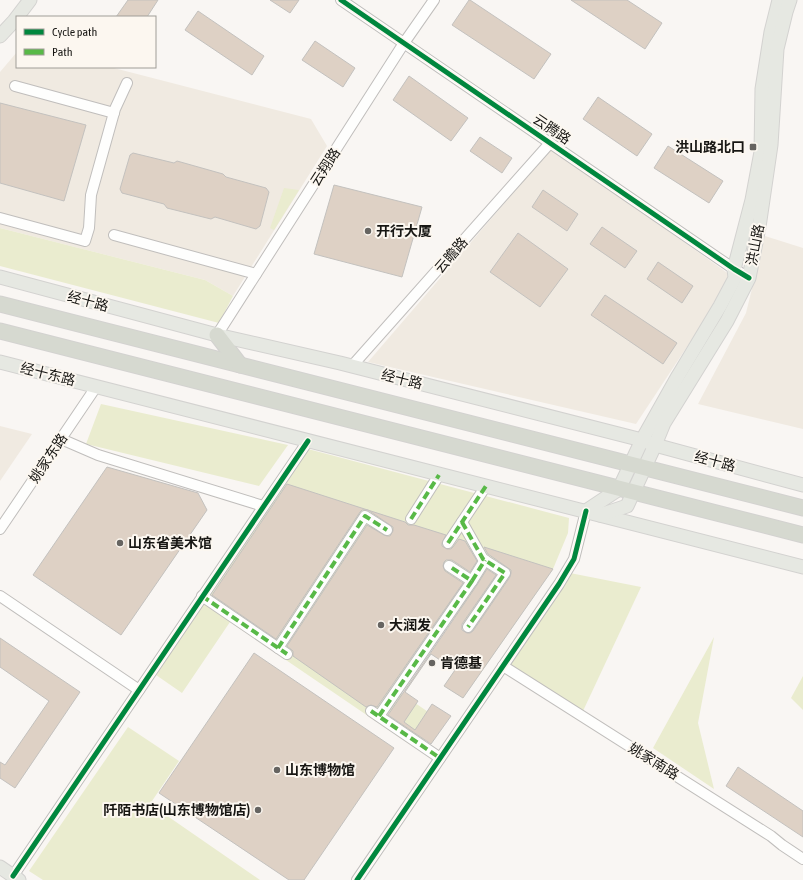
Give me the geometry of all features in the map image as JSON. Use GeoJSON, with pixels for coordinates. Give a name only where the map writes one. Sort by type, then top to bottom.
{"type":"FeatureCollection","features":[{"type":"Feature","properties":{"kind":"highway","name":"经十路"},"geometry":{"type":"LineString","coordinates":[[0,304],[803,508]]}},
{"type":"Feature","properties":{"kind":"highway"},"geometry":{"type":"LineString","coordinates":[[0,330],[803,535]]}},
{"type":"Feature","properties":{"kind":"highway"},"geometry":{"type":"LineString","coordinates":[[217,335],[240,365]]}},
{"type":"Feature","properties":{"kind":"main road"},"geometry":{"type":"LineString","coordinates":[[0,25],[19,0]]}},
{"type":"Feature","properties":{"kind":"main road"},"geometry":{"type":"LineString","coordinates":[[18,16],[30,0]]}},
{"type":"Feature","properties":{"kind":"main road","name":"洪山路"},"geometry":{"type":"LineString","coordinates":[[586,512],[619,488],[642,440],[735,278],[734,269],[752,200],[761,152],[762,88],[779,0]]}},
{"type":"Feature","properties":{"kind":"main road","name":"洪山路"},"geometry":{"type":"LineString","coordinates":[[600,515],[627,506],[664,423],[727,321],[749,278],[759,227],[771,145],[777,49],[790,0]]}},
{"type":"Feature","properties":{"kind":"main road"},"geometry":{"type":"LineString","coordinates":[[0,36],[16,18]]}},
{"type":"Feature","properties":{"kind":"main road","name":"经十路"},"geometry":{"type":"LineString","coordinates":[[0,277],[217,335],[352,366],[642,440],[655,446],[803,484]]}},
{"type":"Feature","properties":{"kind":"main road","name":"经十东路"},"geometry":{"type":"LineString","coordinates":[[0,362],[96,387]]}},
{"type":"Feature","properties":{"kind":"main road"},"geometry":{"type":"LineString","coordinates":[[96,387],[803,567]]}},
{"type":"Feature","properties":{"kind":"main road"},"geometry":{"type":"LineString","coordinates":[[0,867],[16,878]]}},
{"type":"Feature","properties":{"kind":"street","name":"云腾路"},"geometry":{"type":"LineString","coordinates":[[341,0],[749,278]]}},
{"type":"Feature","properties":{"kind":"street","name":"云翔路"},"geometry":{"type":"LineString","coordinates":[[217,335],[404,43],[434,0]]}},
{"type":"Feature","properties":{"kind":"street"},"geometry":{"type":"LineString","coordinates":[[0,218],[85,241],[89,228],[91,195],[114,113],[127,83]]}},
{"type":"Feature","properties":{"kind":"street"},"geometry":{"type":"LineString","coordinates":[[15,86],[114,113]]}},
{"type":"Feature","properties":{"kind":"street","name":"云瞻路"},"geometry":{"type":"LineString","coordinates":[[352,366],[550,143]]}},
{"type":"Feature","properties":{"kind":"street"},"geometry":{"type":"LineString","coordinates":[[114,235],[256,274]]}},
{"type":"Feature","properties":{"kind":"street","name":"姚家东路"},"geometry":{"type":"LineString","coordinates":[[0,529],[96,387]]}},
{"type":"Feature","properties":{"kind":"street"},"geometry":{"type":"LineString","coordinates":[[61,439],[98,455],[263,506]]}},
{"type":"Feature","properties":{"kind":"street"},"geometry":{"type":"LineString","coordinates":[[16,878],[138,690],[308,441]]}},
{"type":"Feature","properties":{"kind":"street"},"geometry":{"type":"LineString","coordinates":[[411,519],[440,475]]}},
{"type":"Feature","properties":{"kind":"street"},"geometry":{"type":"LineString","coordinates":[[448,543],[486,486]]}},
{"type":"Feature","properties":{"kind":"street"},"geometry":{"type":"LineString","coordinates":[[357,880],[559,584],[574,559],[586,512]]}},
{"type":"Feature","properties":{"kind":"street"},"geometry":{"type":"LineString","coordinates":[[278,648],[366,516],[387,530]]}},
{"type":"Feature","properties":{"kind":"street"},"geometry":{"type":"LineString","coordinates":[[462,522],[483,559],[505,573],[468,627]]}},
{"type":"Feature","properties":{"kind":"street"},"geometry":{"type":"LineString","coordinates":[[440,758],[375,714],[485,560]]}},
{"type":"Feature","properties":{"kind":"street"},"geometry":{"type":"LineString","coordinates":[[449,566],[472,580]]}},
{"type":"Feature","properties":{"kind":"street"},"geometry":{"type":"LineString","coordinates":[[0,596],[138,690]]}},
{"type":"Feature","properties":{"kind":"street"},"geometry":{"type":"LineString","coordinates":[[202,596],[287,654]]}},
{"type":"Feature","properties":{"kind":"street","name":"姚家南路"},"geometry":{"type":"LineString","coordinates":[[503,666],[771,836],[803,859]]}},
{"type":"Feature","properties":{"kind":"shaded area"},"geometry":{"type":"Polygon","coordinates":[[[16,53],[16,68],[114,68],[311,119],[327,146],[233,296],[205,280],[0,228],[0,72],[16,53]]]}},
{"type":"Feature","properties":{"kind":"shaded area"},"geometry":{"type":"Polygon","coordinates":[[[552,148],[733,277],[636,424],[368,362],[552,148]]]}},
{"type":"Feature","properties":{"kind":"shaded area"},"geometry":{"type":"Polygon","coordinates":[[[765,236],[803,248],[803,429],[698,404],[746,313],[765,236]]]}},
{"type":"Feature","properties":{"kind":"shaded area"},"geometry":{"type":"Polygon","coordinates":[[[0,426],[32,434],[0,481],[0,426]]]}},
{"type":"Feature","properties":{"kind":"green space"},"geometry":{"type":"Polygon","coordinates":[[[284,188],[299,190],[274,230],[270,228],[284,188]]]}},
{"type":"Feature","properties":{"kind":"green space"},"geometry":{"type":"Polygon","coordinates":[[[0,228],[205,280],[233,296],[219,323],[0,266],[0,228]]]}},
{"type":"Feature","properties":{"kind":"green space"},"geometry":{"type":"Polygon","coordinates":[[[101,404],[288,445],[259,486],[86,444],[101,404]]]}},
{"type":"Feature","properties":{"kind":"green space","name":"大润发"},"geometry":{"type":"Polygon","coordinates":[[[308,449],[569,518],[568,533],[553,569],[463,698],[444,686],[479,635],[448,613],[396,690],[440,720],[418,750],[230,622],[182,693],[156,675],[308,449]]]}},
{"type":"Feature","properties":{"kind":"green space"},"geometry":{"type":"Polygon","coordinates":[[[570,573],[641,587],[583,711],[510,664],[570,573]]]}},
{"type":"Feature","properties":{"kind":"green space"},"geometry":{"type":"Polygon","coordinates":[[[714,637],[698,723],[714,789],[653,748],[714,637]]]}},
{"type":"Feature","properties":{"kind":"green space"},"geometry":{"type":"Polygon","coordinates":[[[803,676],[803,710],[791,698],[803,676]]]}},
{"type":"Feature","properties":{"kind":"green space"},"geometry":{"type":"Polygon","coordinates":[[[128,727],[179,761],[150,804],[260,880],[43,880],[29,871],[128,727]]]}},
{"type":"Feature","properties":{"kind":"building"},"geometry":{"type":"Polygon","coordinates":[[[128,0],[158,0],[148,16],[117,16],[128,0]]]}},
{"type":"Feature","properties":{"kind":"building"},"geometry":{"type":"Polygon","coordinates":[[[270,0],[299,0],[290,13],[270,0]]]}},
{"type":"Feature","properties":{"kind":"building"},"geometry":{"type":"Polygon","coordinates":[[[469,0],[551,54],[534,79],[452,25],[469,0]]]}},
{"type":"Feature","properties":{"kind":"building"},"geometry":{"type":"Polygon","coordinates":[[[571,0],[627,0],[662,23],[645,49],[571,0]]]}},
{"type":"Feature","properties":{"kind":"building"},"geometry":{"type":"Polygon","coordinates":[[[198,11],[264,56],[252,75],[185,30],[198,11]]]}},
{"type":"Feature","properties":{"kind":"building"},"geometry":{"type":"Polygon","coordinates":[[[315,41],[355,68],[343,87],[302,60],[315,41]]]}},
{"type":"Feature","properties":{"kind":"building"},"geometry":{"type":"Polygon","coordinates":[[[409,76],[468,118],[451,141],[393,100],[409,76]]]}},
{"type":"Feature","properties":{"kind":"building"},"geometry":{"type":"Polygon","coordinates":[[[598,97],[652,134],[637,156],[583,119],[598,97]]]}},
{"type":"Feature","properties":{"kind":"building"},"geometry":{"type":"Polygon","coordinates":[[[0,103],[86,125],[64,201],[0,183],[0,103]]]}},
{"type":"Feature","properties":{"kind":"building"},"geometry":{"type":"Polygon","coordinates":[[[480,137],[512,158],[502,173],[470,151],[480,137]]]}},
{"type":"Feature","properties":{"kind":"building"},"geometry":{"type":"Polygon","coordinates":[[[668,146],[723,181],[709,203],[654,168],[668,146]]]}},
{"type":"Feature","properties":{"kind":"building"},"geometry":{"type":"Polygon","coordinates":[[[133,153],[174,163],[177,161],[266,188],[269,192],[260,226],[256,229],[215,217],[211,219],[167,208],[164,204],[122,193],[120,189],[130,155],[133,153]]]}},
{"type":"Feature","properties":{"kind":"building","name":"开行大厦"},"geometry":{"type":"Polygon","coordinates":[[[334,185],[422,207],[402,277],[314,254],[334,185]]]}},
{"type":"Feature","properties":{"kind":"building"},"geometry":{"type":"Polygon","coordinates":[[[543,190],[578,214],[567,231],[532,207],[543,190]]]}},
{"type":"Feature","properties":{"kind":"building"},"geometry":{"type":"Polygon","coordinates":[[[602,227],[637,251],[625,268],[590,244],[602,227]]]}},
{"type":"Feature","properties":{"kind":"building"},"geometry":{"type":"Polygon","coordinates":[[[518,233],[568,269],[540,307],[490,272],[518,233]]]}},
{"type":"Feature","properties":{"kind":"building"},"geometry":{"type":"Polygon","coordinates":[[[658,262],[693,286],[682,303],[647,279],[658,262]]]}},
{"type":"Feature","properties":{"kind":"building"},"geometry":{"type":"Polygon","coordinates":[[[605,295],[677,343],[663,364],[591,315],[605,295]]]}},
{"type":"Feature","properties":{"kind":"building","name":"山东省美术馆"},"geometry":{"type":"Polygon","coordinates":[[[107,467],[198,493],[207,510],[121,635],[33,575],[107,467]]]}},
{"type":"Feature","properties":{"kind":"building"},"geometry":{"type":"Polygon","coordinates":[[[287,484],[368,510],[362,510],[360,512],[276,639],[212,595],[287,484]]]}},
{"type":"Feature","properties":{"kind":"building"},"geometry":{"type":"Polygon","coordinates":[[[368,510],[405,522],[408,525],[414,525],[446,535],[442,546],[447,549],[451,549],[459,539],[465,541],[477,561],[470,572],[452,560],[446,560],[444,562],[443,566],[445,571],[463,583],[377,707],[371,705],[366,707],[293,656],[293,651],[287,646],[367,525],[387,536],[390,536],[393,531],[393,527],[368,510]]]}},
{"type":"Feature","properties":{"kind":"building"},"geometry":{"type":"Polygon","coordinates":[[[484,547],[553,569],[463,698],[444,686],[455,670],[431,654],[405,692],[418,701],[404,722],[415,730],[432,704],[451,716],[431,744],[388,715],[487,569],[496,575],[462,624],[462,630],[467,633],[473,631],[510,577],[511,570],[488,554],[484,547]]]}},
{"type":"Feature","properties":{"kind":"building"},"geometry":{"type":"Polygon","coordinates":[[[0,638],[80,692],[15,788],[0,778],[0,762],[5,765],[49,701],[0,667],[0,638]]]}},
{"type":"Feature","properties":{"kind":"building","name":"山东博物馆"},"geometry":{"type":"Polygon","coordinates":[[[254,653],[394,748],[304,880],[289,880],[159,793],[254,653]]]}},
{"type":"Feature","properties":{"kind":"building"},"geometry":{"type":"Polygon","coordinates":[[[738,767],[803,811],[803,837],[726,786],[738,767]]]}},
{"type":"Feature","properties":{"kind":"marked path"},"geometry":{"type":"LineString","coordinates":[[411,519],[439,475]]}},
{"type":"Feature","properties":{"kind":"marked path"},"geometry":{"type":"LineString","coordinates":[[448,543],[486,486]]}},
{"type":"Feature","properties":{"kind":"marked path"},"geometry":{"type":"LineString","coordinates":[[278,648],[365,516],[387,530]]}},
{"type":"Feature","properties":{"kind":"marked path"},"geometry":{"type":"LineString","coordinates":[[462,522],[483,559],[505,573],[468,627]]}},
{"type":"Feature","properties":{"kind":"marked path"},"geometry":{"type":"LineString","coordinates":[[472,581],[485,560]]}},
{"type":"Feature","properties":{"kind":"marked path"},"geometry":{"type":"LineString","coordinates":[[379,716],[472,581],[449,566]]}},
{"type":"Feature","properties":{"kind":"marked path"},"geometry":{"type":"LineString","coordinates":[[202,596],[287,654]]}},
{"type":"Feature","properties":{"kind":"marked path"},"geometry":{"type":"LineString","coordinates":[[371,711],[440,758]]}},
{"type":"Feature","properties":{"kind":"cycle path"},"geometry":{"type":"LineString","coordinates":[[341,0],[749,278]]}},
{"type":"Feature","properties":{"kind":"cycle path"},"geometry":{"type":"LineString","coordinates":[[13,876],[308,441]]}},
{"type":"Feature","properties":{"kind":"cycle path"},"geometry":{"type":"LineString","coordinates":[[357,880],[559,584],[574,559],[586,511]]}},
{"type":"Feature","properties":{"kind":"place","name":"洪山路北口"},"geometry":{"type":"Point","coordinates":[753,147]}},
{"type":"Feature","properties":{"kind":"place","name":"开行大厦"},"geometry":{"type":"Point","coordinates":[368,231]}},
{"type":"Feature","properties":{"kind":"place","name":"山东省美术馆"},"geometry":{"type":"Point","coordinates":[120,543]}},
{"type":"Feature","properties":{"kind":"place","name":"大润发"},"geometry":{"type":"Point","coordinates":[381,625]}},
{"type":"Feature","properties":{"kind":"place","name":"肯德基"},"geometry":{"type":"Point","coordinates":[432,663]}},
{"type":"Feature","properties":{"kind":"place","name":"山东博物馆"},"geometry":{"type":"Point","coordinates":[277,770]}},
{"type":"Feature","properties":{"kind":"place","name":"阡陌书店(山东博物馆店)"},"geometry":{"type":"Point","coordinates":[258,810]}}]}
